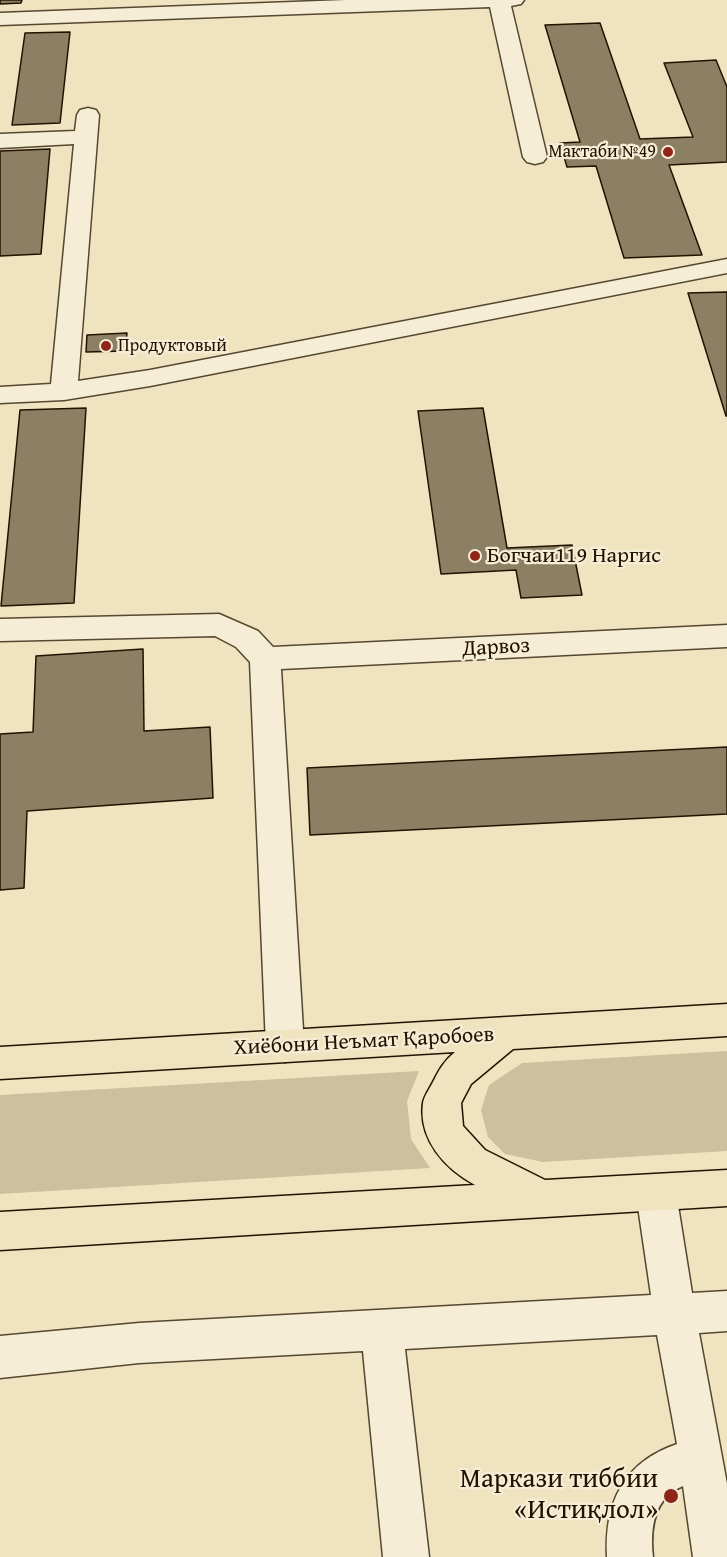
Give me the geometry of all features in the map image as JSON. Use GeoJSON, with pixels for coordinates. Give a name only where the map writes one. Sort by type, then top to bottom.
{"type":"FeatureCollection","features":[{"type":"Feature","properties":{"kind":"highway","name":"Хиёбони Неъмат Қаробоев"},"geometry":{"type":"LineString","coordinates":[[0,1063],[727,1020]]}},
{"type":"Feature","properties":{"kind":"highway"},"geometry":{"type":"LineString","coordinates":[[505,1034],[458,1072],[442,1102],[444,1132],[471,1163],[545,1200]]}},
{"type":"Feature","properties":{"kind":"highway"},"geometry":{"type":"LineString","coordinates":[[0,1231],[727,1188]]}},
{"type":"Feature","properties":{"kind":"street"},"geometry":{"type":"LineString","coordinates":[[0,19],[506,1],[535,157]]}},
{"type":"Feature","properties":{"kind":"street"},"geometry":{"type":"LineString","coordinates":[[0,141],[87,126],[64,392]]}},
{"type":"Feature","properties":{"kind":"street"},"geometry":{"type":"LineString","coordinates":[[0,395],[64,392],[150,378],[727,266]]}},
{"type":"Feature","properties":{"kind":"street"},"geometry":{"type":"LineString","coordinates":[[0,630],[219,625],[247,639],[265,659],[285,1046]]}},
{"type":"Feature","properties":{"kind":"street","name":"Дарвоз"},"geometry":{"type":"LineString","coordinates":[[265,659],[727,636]]}},
{"type":"Feature","properties":{"kind":"street"},"geometry":{"type":"LineString","coordinates":[[656,1193],[716,1557]]}},
{"type":"Feature","properties":{"kind":"street"},"geometry":{"type":"LineString","coordinates":[[0,1357],[139,1343],[727,1311]]}},
{"type":"Feature","properties":{"kind":"street"},"geometry":{"type":"LineString","coordinates":[[382,1329],[406,1557]]}},
{"type":"Feature","properties":{"kind":"street"},"geometry":{"type":"LineString","coordinates":[[630,1557],[628,1539],[630,1519],[645,1489],[654,1478],[666,1470],[701,1460]]}},
{"type":"Feature","properties":{"kind":"shaded area"},"geometry":{"type":"Polygon","coordinates":[[[727,1051],[727,1151],[543,1162],[505,1154],[488,1137],[481,1110],[489,1085],[522,1063],[727,1051]]]}},
{"type":"Feature","properties":{"kind":"shaded area"},"geometry":{"type":"Polygon","coordinates":[[[419,1071],[407,1101],[411,1139],[430,1168],[0,1194],[0,1095],[419,1071]]]}},
{"type":"Feature","properties":{"kind":"building"},"geometry":{"type":"Polygon","coordinates":[[[0,0],[22,0],[21,3],[0,4],[0,0]]]}},
{"type":"Feature","properties":{"kind":"building"},"geometry":{"type":"Polygon","coordinates":[[[600,23],[640,139],[693,137],[664,63],[716,60],[727,87],[727,162],[669,165],[702,255],[624,258],[596,166],[567,167],[560,143],[580,142],[545,25],[600,23]]]}},
{"type":"Feature","properties":{"kind":"building"},"geometry":{"type":"Polygon","coordinates":[[[70,32],[60,123],[12,125],[25,33],[70,32]]]}},
{"type":"Feature","properties":{"kind":"building"},"geometry":{"type":"Polygon","coordinates":[[[50,149],[41,254],[0,256],[0,151],[50,149]]]}},
{"type":"Feature","properties":{"kind":"building"},"geometry":{"type":"Polygon","coordinates":[[[727,292],[727,416],[726,416],[688,293],[727,292]]]}},
{"type":"Feature","properties":{"kind":"building","name":"Продуктовый"},"geometry":{"type":"Polygon","coordinates":[[[127,333],[125,351],[86,352],[87,335],[127,333]]]}},
{"type":"Feature","properties":{"kind":"building"},"geometry":{"type":"Polygon","coordinates":[[[86,408],[74,603],[1,606],[20,410],[86,408]]]}},
{"type":"Feature","properties":{"kind":"building"},"geometry":{"type":"Polygon","coordinates":[[[483,408],[507,548],[572,545],[582,595],[521,598],[516,570],[441,574],[418,411],[483,408]]]}},
{"type":"Feature","properties":{"kind":"building"},"geometry":{"type":"Polygon","coordinates":[[[143,649],[144,731],[210,727],[213,798],[27,811],[24,888],[0,890],[0,734],[33,732],[36,656],[143,649]]]}},
{"type":"Feature","properties":{"kind":"building"},"geometry":{"type":"Polygon","coordinates":[[[727,747],[727,814],[310,835],[307,768],[727,747]]]}},
{"type":"Feature","properties":{"kind":"place","name":"Мактаби №49"},"geometry":{"type":"Point","coordinates":[668,152]}},
{"type":"Feature","properties":{"kind":"place","name":"Продуктовый"},"geometry":{"type":"Point","coordinates":[106,346]}},
{"type":"Feature","properties":{"kind":"place","name":"Богчаи119 Наргис"},"geometry":{"type":"Point","coordinates":[475,556]}},
{"type":"Feature","properties":{"kind":"place","name":"Маркази тиббии «Истиқлол»"},"geometry":{"type":"Point","coordinates":[671,1496]}}]}
